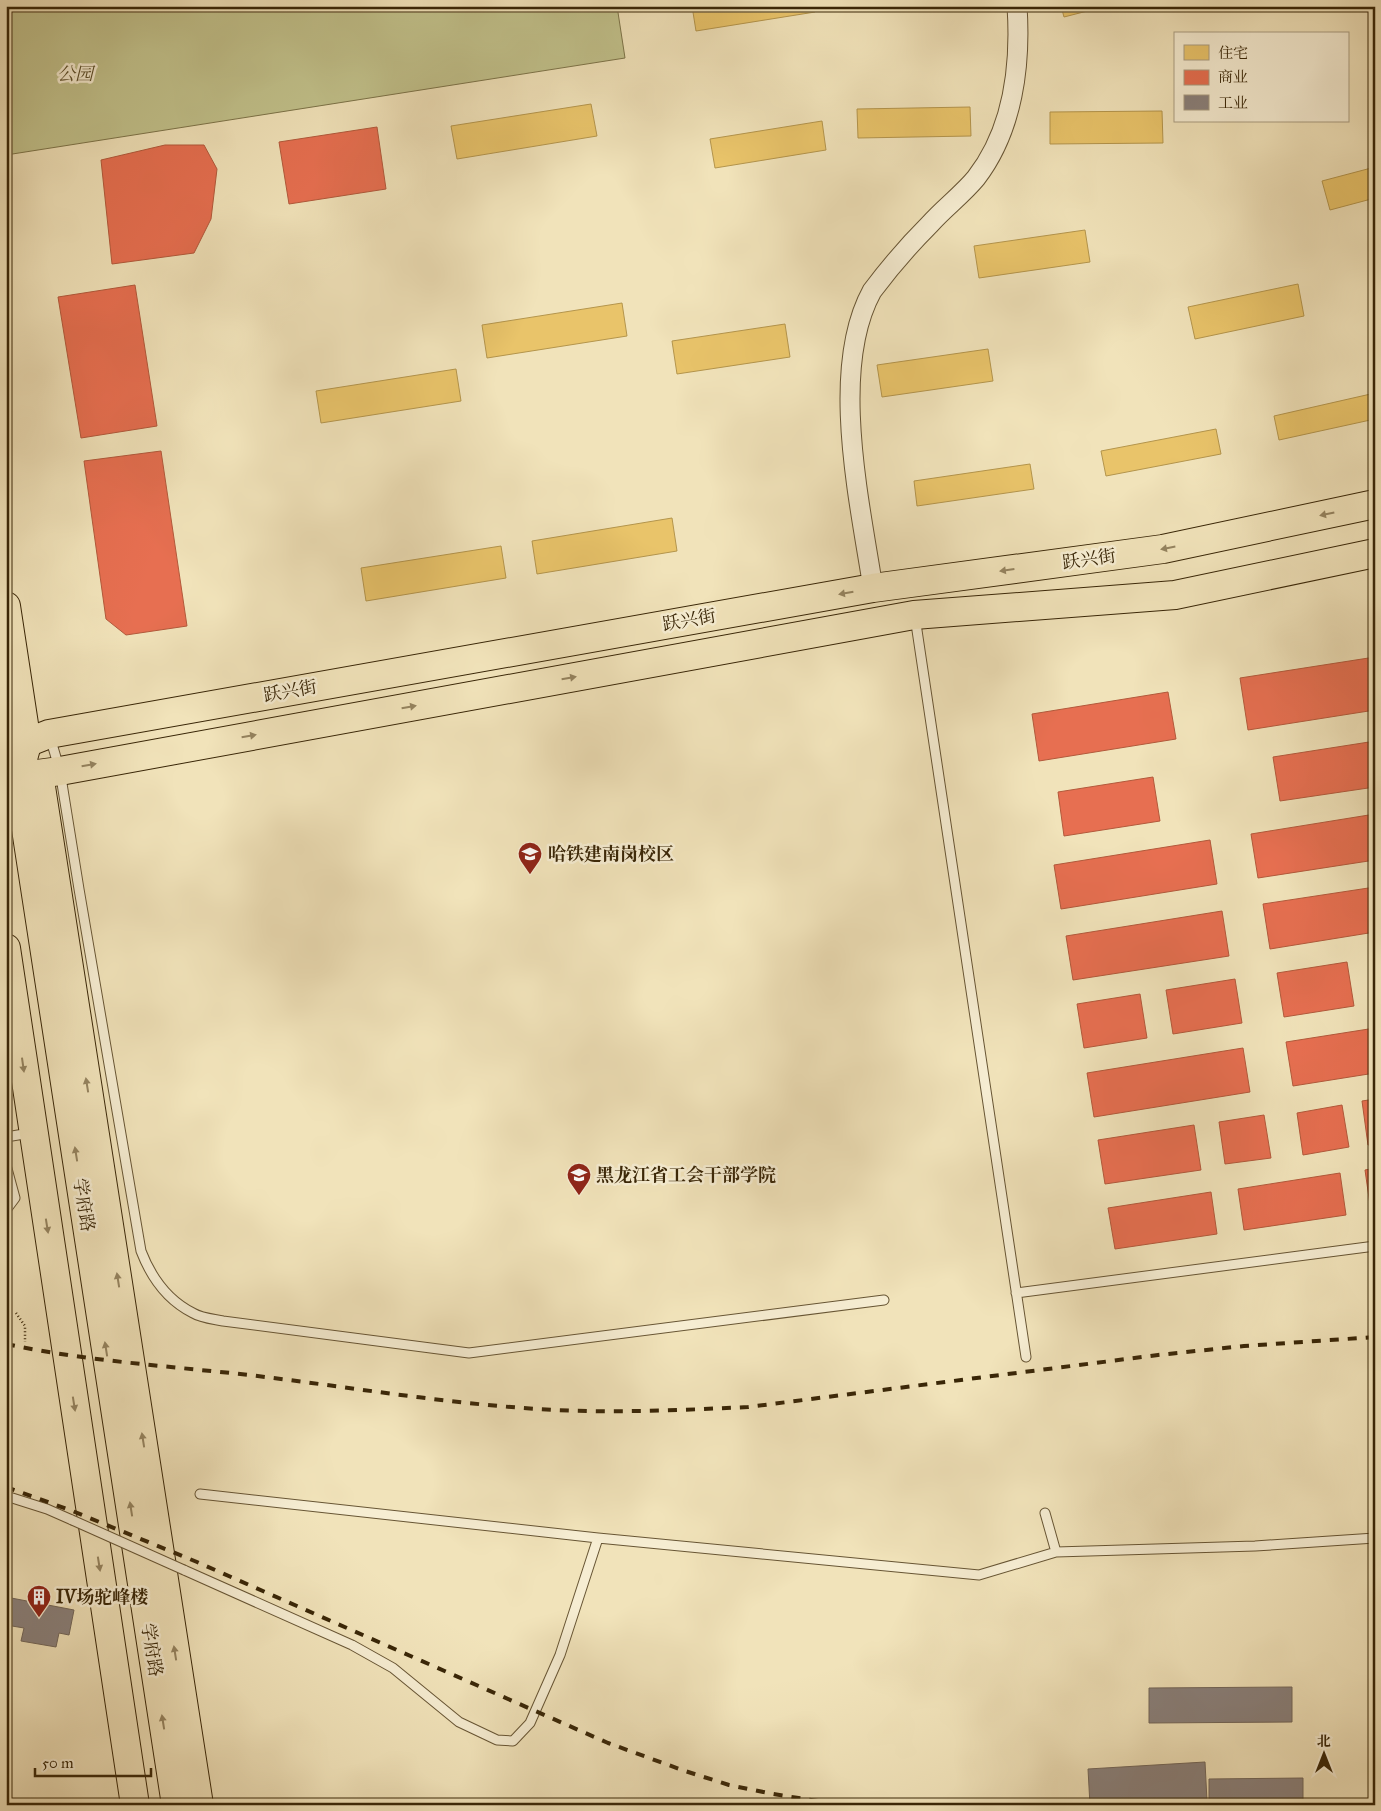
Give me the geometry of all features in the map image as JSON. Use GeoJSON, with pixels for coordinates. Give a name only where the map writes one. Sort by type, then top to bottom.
{"type":"FeatureCollection","features":[{"type":"Feature","properties":{"kind":"main road","name":"跃兴街"},"geometry":{"type":"LineString","coordinates":[[27,743],[873,588],[1163,549],[1375,504]]}},
{"type":"Feature","properties":{"kind":"main road","name":"跃兴街"},"geometry":{"type":"LineString","coordinates":[[31,775],[914,615],[1175,595],[1375,553]]}},
{"type":"Feature","properties":{"kind":"main road","name":"学府路"},"geometry":{"type":"LineString","coordinates":[[6,606],[27,743],[176,1805]]}},
{"type":"Feature","properties":{"kind":"main road"},"geometry":{"type":"LineString","coordinates":[[31,775],[199,1805]]}},
{"type":"Feature","properties":{"kind":"main road","name":"学府路"},"geometry":{"type":"LineString","coordinates":[[6,816],[157,1805]]}},
{"type":"Feature","properties":{"kind":"main road"},"geometry":{"type":"LineString","coordinates":[[6,948],[135,1805]]}},
{"type":"Feature","properties":{"kind":"street"},"geometry":{"type":"LineString","coordinates":[[873,588],[852,440],[850,395],[855,338],[866,302],[872,291],[930,224],[975,178],[996,143],[1015,82],[1018,44],[1017,6]]}},
{"type":"Feature","properties":{"kind":"lane"},"geometry":{"type":"LineString","coordinates":[[914,615],[1026,1358]]}},
{"type":"Feature","properties":{"kind":"lane"},"geometry":{"type":"LineString","coordinates":[[27,743],[31,775],[79,889],[140,1243],[153,1277],[164,1292],[177,1304],[194,1314],[223,1321],[469,1353],[884,1300]]}},
{"type":"Feature","properties":{"kind":"lane"},"geometry":{"type":"LineString","coordinates":[[6,1137],[33,1133]]}},
{"type":"Feature","properties":{"kind":"lane"},"geometry":{"type":"LineString","coordinates":[[6,1165],[15,1198],[6,1210]]}},
{"type":"Feature","properties":{"kind":"lane"},"geometry":{"type":"LineString","coordinates":[[1016,1293],[1375,1246]]}},
{"type":"Feature","properties":{"kind":"lane"},"geometry":{"type":"LineString","coordinates":[[200,1494],[598,1538],[979,1575],[1056,1552],[1255,1546],[1375,1538]]}},
{"type":"Feature","properties":{"kind":"lane"},"geometry":{"type":"LineString","coordinates":[[6,1496],[47,1509],[352,1645],[393,1668],[459,1722],[497,1740],[513,1741],[530,1723],[560,1655],[598,1538]]}},
{"type":"Feature","properties":{"kind":"lane"},"geometry":{"type":"LineString","coordinates":[[1045,1513],[1056,1552]]}},
{"type":"Feature","properties":{"kind":"path"},"geometry":{"type":"LineString","coordinates":[[16,1313],[25,1326],[25,1342]]}},
{"type":"Feature","properties":{"kind":"green space","name":"公园"},"geometry":{"type":"Polygon","coordinates":[[[6,6],[617,6],[625,58],[6,155],[6,6]]]}},
{"type":"Feature","properties":{"kind":"building: 住宅"},"geometry":{"type":"Polygon","coordinates":[[[692,6],[814,6],[815,12],[696,31],[692,6]]]}},
{"type":"Feature","properties":{"kind":"building: 住宅"},"geometry":{"type":"Polygon","coordinates":[[[1061,6],[1107,6],[1064,17],[1061,6]]]}},
{"type":"Feature","properties":{"kind":"building: 住宅"},"geometry":{"type":"Polygon","coordinates":[[[591,104],[597,136],[457,159],[451,126],[591,104]]]}},
{"type":"Feature","properties":{"kind":"building: 住宅"},"geometry":{"type":"Polygon","coordinates":[[[970,107],[971,136],[858,138],[857,109],[970,107]]]}},
{"type":"Feature","properties":{"kind":"building: 住宅"},"geometry":{"type":"Polygon","coordinates":[[[1162,111],[1163,143],[1050,144],[1050,112],[1162,111]]]}},
{"type":"Feature","properties":{"kind":"building: 住宅"},"geometry":{"type":"Polygon","coordinates":[[[822,121],[826,150],[715,168],[710,139],[822,121]]]}},
{"type":"Feature","properties":{"kind":"building: 住宅"},"geometry":{"type":"Polygon","coordinates":[[[1375,167],[1375,198],[1330,210],[1322,181],[1375,167]]]}},
{"type":"Feature","properties":{"kind":"building: 住宅"},"geometry":{"type":"Polygon","coordinates":[[[1085,230],[1090,262],[979,278],[974,246],[1085,230]]]}},
{"type":"Feature","properties":{"kind":"building: 住宅"},"geometry":{"type":"Polygon","coordinates":[[[1298,284],[1304,316],[1195,339],[1188,307],[1298,284]]]}},
{"type":"Feature","properties":{"kind":"building: 住宅"},"geometry":{"type":"Polygon","coordinates":[[[622,303],[627,336],[487,358],[482,325],[622,303]]]}},
{"type":"Feature","properties":{"kind":"building: 住宅"},"geometry":{"type":"Polygon","coordinates":[[[785,324],[790,357],[677,374],[672,341],[785,324]]]}},
{"type":"Feature","properties":{"kind":"building: 住宅"},"geometry":{"type":"Polygon","coordinates":[[[988,349],[993,381],[882,397],[877,365],[988,349]]]}},
{"type":"Feature","properties":{"kind":"building: 住宅"},"geometry":{"type":"Polygon","coordinates":[[[456,369],[461,401],[321,423],[316,391],[456,369]]]}},
{"type":"Feature","properties":{"kind":"building: 住宅"},"geometry":{"type":"Polygon","coordinates":[[[1375,393],[1375,419],[1279,440],[1274,416],[1375,393]]]}},
{"type":"Feature","properties":{"kind":"building: 住宅"},"geometry":{"type":"Polygon","coordinates":[[[1216,429],[1221,454],[1106,476],[1101,451],[1216,429]]]}},
{"type":"Feature","properties":{"kind":"building: 住宅"},"geometry":{"type":"Polygon","coordinates":[[[1030,464],[1034,489],[917,506],[914,481],[1030,464]]]}},
{"type":"Feature","properties":{"kind":"building: 住宅"},"geometry":{"type":"Polygon","coordinates":[[[672,518],[677,551],[537,574],[532,541],[672,518]]]}},
{"type":"Feature","properties":{"kind":"building: 住宅"},"geometry":{"type":"Polygon","coordinates":[[[501,546],[506,578],[366,601],[361,568],[501,546]]]}},
{"type":"Feature","properties":{"kind":"building: 商业"},"geometry":{"type":"Polygon","coordinates":[[[377,127],[386,189],[289,204],[279,142],[377,127]]]}},
{"type":"Feature","properties":{"kind":"building: 商业"},"geometry":{"type":"Polygon","coordinates":[[[165,145],[204,145],[217,169],[211,219],[194,253],[112,264],[101,160],[165,145]]]}},
{"type":"Feature","properties":{"kind":"building: 商业"},"geometry":{"type":"Polygon","coordinates":[[[135,285],[157,426],[81,438],[58,297],[135,285]]]}},
{"type":"Feature","properties":{"kind":"building: 商业"},"geometry":{"type":"Polygon","coordinates":[[[161,451],[187,626],[126,635],[106,619],[84,461],[161,451]]]}},
{"type":"Feature","properties":{"kind":"building: 商业"},"geometry":{"type":"Polygon","coordinates":[[[1375,657],[1375,710],[1248,730],[1240,678],[1375,657]]]}},
{"type":"Feature","properties":{"kind":"building: 商业"},"geometry":{"type":"Polygon","coordinates":[[[1168,692],[1176,739],[1039,761],[1032,714],[1168,692]]]}},
{"type":"Feature","properties":{"kind":"building: 商业"},"geometry":{"type":"Polygon","coordinates":[[[1369,742],[1375,787],[1280,801],[1273,757],[1369,742]]]}},
{"type":"Feature","properties":{"kind":"building: 商业"},"geometry":{"type":"Polygon","coordinates":[[[1153,777],[1160,821],[1064,836],[1058,792],[1153,777]]]}},
{"type":"Feature","properties":{"kind":"building: 商业"},"geometry":{"type":"Polygon","coordinates":[[[1375,814],[1375,860],[1258,878],[1251,834],[1375,814]]]}},
{"type":"Feature","properties":{"kind":"building: 商业"},"geometry":{"type":"Polygon","coordinates":[[[1210,840],[1217,884],[1061,909],[1054,865],[1210,840]]]}},
{"type":"Feature","properties":{"kind":"building: 商业"},"geometry":{"type":"Polygon","coordinates":[[[1375,887],[1375,932],[1270,949],[1263,904],[1375,887]]]}},
{"type":"Feature","properties":{"kind":"building: 商业"},"geometry":{"type":"Polygon","coordinates":[[[1222,911],[1229,956],[1073,980],[1066,936],[1222,911]]]}},
{"type":"Feature","properties":{"kind":"building: 商业"},"geometry":{"type":"Polygon","coordinates":[[[1375,958],[1375,989],[1370,959],[1375,958]]]}},
{"type":"Feature","properties":{"kind":"building: 商业"},"geometry":{"type":"Polygon","coordinates":[[[1347,962],[1354,1006],[1284,1017],[1277,973],[1347,962]]]}},
{"type":"Feature","properties":{"kind":"building: 商业"},"geometry":{"type":"Polygon","coordinates":[[[1235,979],[1242,1023],[1173,1034],[1166,990],[1235,979]]]}},
{"type":"Feature","properties":{"kind":"building: 商业"},"geometry":{"type":"Polygon","coordinates":[[[1140,994],[1147,1038],[1084,1048],[1077,1004],[1140,994]]]}},
{"type":"Feature","properties":{"kind":"building: 商业"},"geometry":{"type":"Polygon","coordinates":[[[1375,1028],[1375,1073],[1293,1086],[1286,1042],[1375,1028]]]}},
{"type":"Feature","properties":{"kind":"building: 商业"},"geometry":{"type":"Polygon","coordinates":[[[1243,1048],[1250,1092],[1094,1117],[1087,1073],[1243,1048]]]}},
{"type":"Feature","properties":{"kind":"building: 商业"},"geometry":{"type":"Polygon","coordinates":[[[1375,1099],[1375,1144],[1368,1145],[1362,1101],[1375,1099]]]}},
{"type":"Feature","properties":{"kind":"building: 商业"},"geometry":{"type":"Polygon","coordinates":[[[1342,1105],[1349,1147],[1303,1155],[1297,1113],[1342,1105]]]}},
{"type":"Feature","properties":{"kind":"building: 商业"},"geometry":{"type":"Polygon","coordinates":[[[1264,1115],[1271,1158],[1225,1164],[1219,1122],[1264,1115]]]}},
{"type":"Feature","properties":{"kind":"building: 商业"},"geometry":{"type":"Polygon","coordinates":[[[1194,1125],[1201,1170],[1105,1184],[1098,1140],[1194,1125]]]}},
{"type":"Feature","properties":{"kind":"building: 商业"},"geometry":{"type":"Polygon","coordinates":[[[1375,1168],[1375,1211],[1371,1212],[1365,1170],[1375,1168]]]}},
{"type":"Feature","properties":{"kind":"building: 商业"},"geometry":{"type":"Polygon","coordinates":[[[1340,1173],[1346,1215],[1244,1230],[1238,1189],[1340,1173]]]}},
{"type":"Feature","properties":{"kind":"building: 商业"},"geometry":{"type":"Polygon","coordinates":[[[1211,1192],[1217,1234],[1115,1249],[1108,1208],[1211,1192]]]}},
{"type":"Feature","properties":{"kind":"building: 工业","name":"IV场驼峰楼"},"geometry":{"type":"Polygon","coordinates":[[[6,1597],[74,1610],[69,1635],[59,1633],[56,1647],[21,1641],[24,1628],[6,1625],[6,1597]]]}},
{"type":"Feature","properties":{"kind":"building: 工业"},"geometry":{"type":"Polygon","coordinates":[[[1292,1687],[1292,1722],[1149,1723],[1149,1688],[1292,1687]]]}},
{"type":"Feature","properties":{"kind":"building: 工业"},"geometry":{"type":"Polygon","coordinates":[[[1205,1762],[1207,1801],[1145,1805],[1090,1805],[1088,1769],[1205,1762]]]}},
{"type":"Feature","properties":{"kind":"building: 工业"},"geometry":{"type":"Polygon","coordinates":[[[1303,1778],[1303,1801],[1209,1802],[1209,1779],[1303,1778]]]}},
{"type":"Feature","properties":{"kind":"railway"},"geometry":{"type":"LineString","coordinates":[[6,1344],[97,1359],[249,1375],[479,1404],[556,1410],[628,1411],[748,1407],[1158,1355],[1244,1346],[1375,1337]]}},
{"type":"Feature","properties":{"kind":"railway"},"geometry":{"type":"LineString","coordinates":[[6,1487],[70,1510],[197,1562],[608,1743],[729,1785],[844,1805]]}},
{"type":"Feature","properties":{"kind":"place","name":"哈铁建南岗校区"},"geometry":{"type":"Point","coordinates":[530,875]}},
{"type":"Feature","properties":{"kind":"place","name":"黑龙江省工会干部学院"},"geometry":{"type":"Point","coordinates":[579,1196]}},
{"type":"Feature","properties":{"kind":"place","name":"IV场驼峰楼"},"geometry":{"type":"Point","coordinates":[39,1618]}}]}
